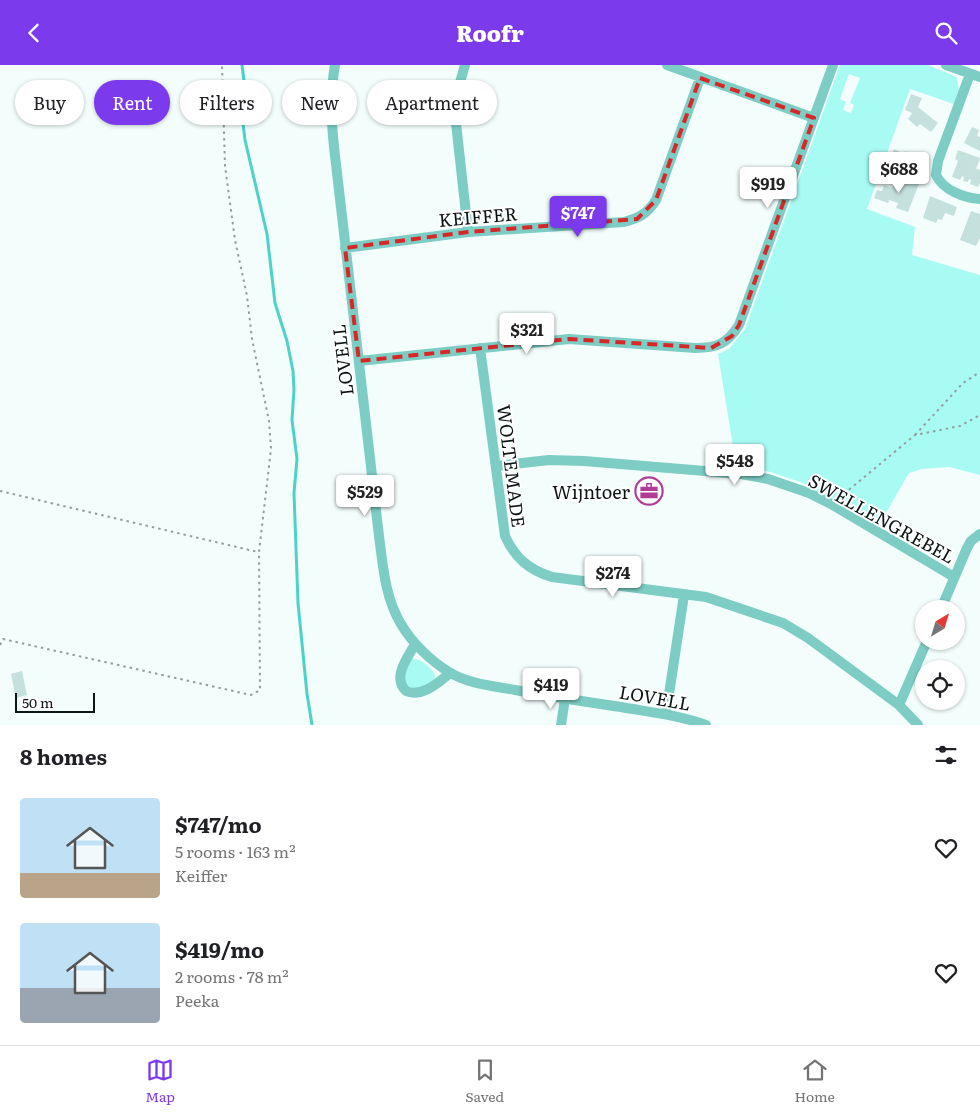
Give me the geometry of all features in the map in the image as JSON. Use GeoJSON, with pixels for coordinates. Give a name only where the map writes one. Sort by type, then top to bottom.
{"type":"FeatureCollection","features":[{"type":"Feature","properties":{"kind":"street","name":"LOVELL"},"geometry":{"type":"LineString","coordinates":[[334,65],[331,87],[331,116],[386,587],[401,625],[415,644],[434,661],[450,673],[475,682],[565,699],[666,714],[706,725]]}},
{"type":"Feature","properties":{"kind":"street"},"geometry":{"type":"LineString","coordinates":[[465,65],[456,105],[456,123],[468,232]]}},
{"type":"Feature","properties":{"kind":"street"},"geometry":{"type":"LineString","coordinates":[[667,65],[814,118]]}},
{"type":"Feature","properties":{"kind":"street"},"geometry":{"type":"LineString","coordinates":[[359,361],[569,339],[695,348],[711,348],[722,344],[732,336],[739,325],[833,65]]}},
{"type":"Feature","properties":{"kind":"street"},"geometry":{"type":"LineString","coordinates":[[946,65],[975,75],[938,161],[936,175],[949,189],[967,197],[980,199]]}},
{"type":"Feature","properties":{"kind":"street","name":"KEIFFER"},"geometry":{"type":"LineString","coordinates":[[346,248],[468,232],[624,222],[637,219],[646,214],[656,200],[700,78]]}},
{"type":"Feature","properties":{"kind":"street","name":"WOLTEMADE"},"geometry":{"type":"LineString","coordinates":[[480,348],[505,536],[511,550],[532,570],[552,577],[706,597],[783,623],[808,638],[899,705],[918,725]]}},
{"type":"Feature","properties":{"kind":"street","name":"SWELLENGREBEL"},"geometry":{"type":"LineString","coordinates":[[496,466],[549,460],[584,461],[741,474],[768,479],[790,486],[831,504],[954,577]]}},
{"type":"Feature","properties":{"kind":"street"},"geometry":{"type":"LineString","coordinates":[[945,600],[967,547],[980,534]]}},
{"type":"Feature","properties":{"kind":"street"},"geometry":{"type":"LineString","coordinates":[[666,714],[684,595]]}},
{"type":"Feature","properties":{"kind":"street"},"geometry":{"type":"LineString","coordinates":[[415,644],[402,668],[400,677],[400,683],[406,691],[421,692],[450,673]]}},
{"type":"Feature","properties":{"kind":"street"},"geometry":{"type":"LineString","coordinates":[[899,705],[923,650]]}},
{"type":"Feature","properties":{"kind":"street"},"geometry":{"type":"LineString","coordinates":[[561,725],[565,699]]}},
{"type":"Feature","properties":{"kind":"path"},"geometry":{"type":"LineString","coordinates":[[0,645],[3,639],[251,695],[260,690],[259,552],[271,449],[269,421],[252,339],[247,297],[235,240],[225,166],[222,65]]}},
{"type":"Feature","properties":{"kind":"path"},"geometry":{"type":"LineString","coordinates":[[831,504],[887,460],[915,435],[963,383],[980,372]]}},
{"type":"Feature","properties":{"kind":"path"},"geometry":{"type":"LineString","coordinates":[[915,435],[960,426],[980,415]]}},
{"type":"Feature","properties":{"kind":"path"},"geometry":{"type":"LineString","coordinates":[[0,491],[259,552]]}},
{"type":"Feature","properties":{"kind":"highlighted area"},"geometry":{"type":"Polygon","coordinates":[[[700,78],[814,118],[739,325],[732,336],[711,348],[569,339],[359,361],[345,248],[468,232],[637,219],[656,200],[700,78]]]}},
{"type":"Feature","properties":{"kind":"shaded area"},"geometry":{"type":"Polygon","coordinates":[[[840,65],[928,65],[957,78],[959,90],[954,104],[910,89],[867,209],[915,227],[912,255],[980,275],[980,475],[949,467],[922,469],[909,473],[879,525],[803,483],[770,472],[736,465],[718,354],[729,349],[745,329],[840,65]],[[849,74],[840,99],[846,102],[843,110],[851,113],[854,105],[850,103],[860,78],[849,74]]]}},
{"type":"Feature","properties":{"kind":"shaded area"},"geometry":{"type":"Polygon","coordinates":[[[412,659],[419,660],[425,664],[435,675],[434,680],[417,690],[406,686],[404,676],[412,659]]]}},
{"type":"Feature","properties":{"kind":"building"},"geometry":{"type":"Polygon","coordinates":[[[911,94],[922,98],[918,107],[938,123],[931,132],[920,124],[917,127],[908,119],[912,113],[905,110],[911,94]]]}},
{"type":"Feature","properties":{"kind":"building"},"geometry":{"type":"Polygon","coordinates":[[[972,127],[979,130],[977,136],[980,137],[980,151],[964,143],[972,127]]]}},
{"type":"Feature","properties":{"kind":"building"},"geometry":{"type":"Polygon","coordinates":[[[894,149],[904,154],[905,151],[925,163],[921,173],[890,159],[894,149]]]}},
{"type":"Feature","properties":{"kind":"building"},"geometry":{"type":"Polygon","coordinates":[[[958,150],[980,158],[975,168],[980,170],[980,183],[978,187],[970,184],[971,180],[969,179],[968,182],[963,181],[964,177],[962,176],[960,180],[952,177],[958,161],[955,159],[958,150]]]}},
{"type":"Feature","properties":{"kind":"building"},"geometry":{"type":"Polygon","coordinates":[[[904,178],[919,184],[908,212],[896,208],[898,203],[889,200],[888,203],[874,198],[877,190],[882,191],[884,185],[892,188],[894,183],[901,186],[904,178]]]}},
{"type":"Feature","properties":{"kind":"building"},"geometry":{"type":"Polygon","coordinates":[[[930,196],[957,207],[954,216],[945,213],[942,220],[938,219],[936,223],[923,218],[930,196]]]}},
{"type":"Feature","properties":{"kind":"building"},"geometry":{"type":"Polygon","coordinates":[[[971,211],[980,214],[980,238],[976,246],[960,240],[971,211]]]}},
{"type":"Feature","properties":{"kind":"building"},"geometry":{"type":"Polygon","coordinates":[[[22,671],[27,695],[16,698],[11,674],[22,671]]]}},
{"type":"Feature","properties":{"kind":"waterway"},"geometry":{"type":"LineString","coordinates":[[242,65],[245,89],[243,123],[245,140],[267,234],[275,303],[287,341],[293,371],[292,420],[297,459],[294,493],[298,603],[312,725]]}},
{"type":"Feature","properties":{"kind":"place","name":"Wijntoer"},"geometry":{"type":"Point","coordinates":[649,491]}}]}
